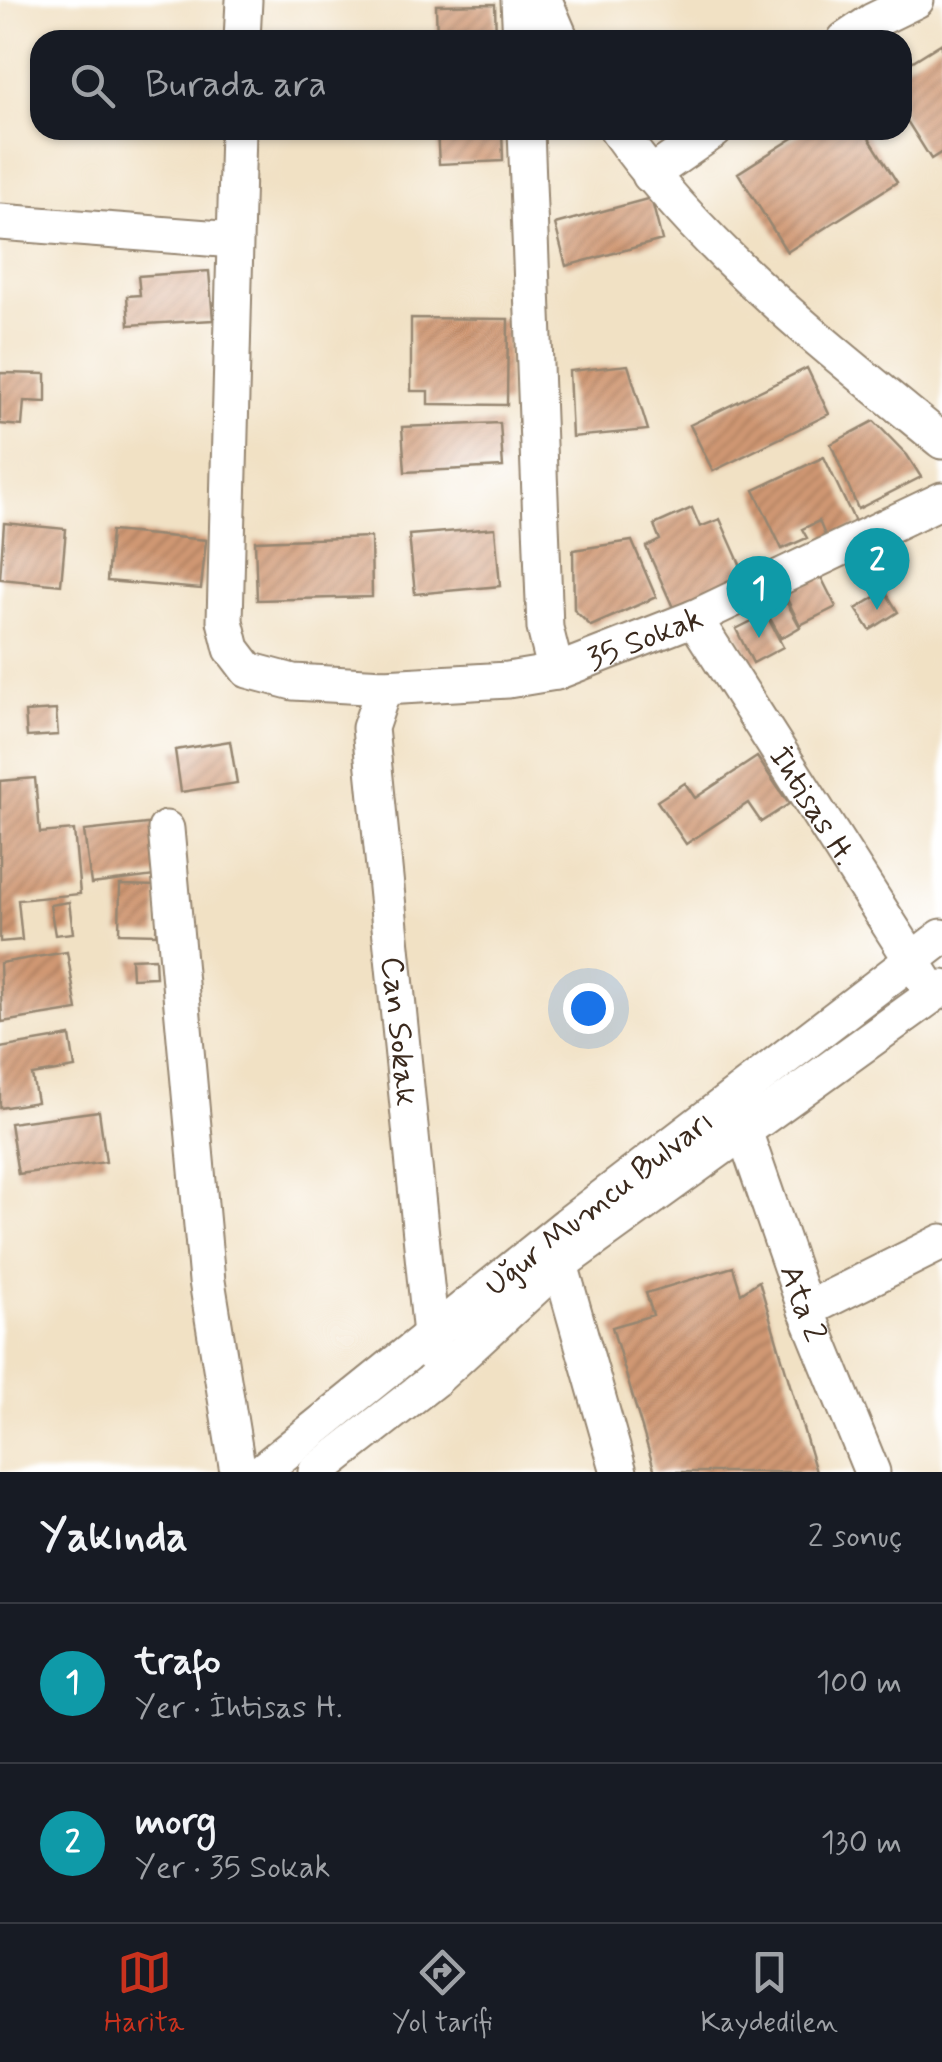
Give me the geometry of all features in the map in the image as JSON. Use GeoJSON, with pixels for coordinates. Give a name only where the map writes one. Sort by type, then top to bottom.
{"type":"FeatureCollection","features":[{"type":"Feature","properties":{"kind":"street"},"geometry":{"type":"LineString","coordinates":[[242,30],[244,0]]}},
{"type":"Feature","properties":{"kind":"street"},"geometry":{"type":"LineString","coordinates":[[520,0],[521,30]]}},
{"type":"Feature","properties":{"kind":"street"},"geometry":{"type":"LineString","coordinates":[[544,0],[557,30]]}},
{"type":"Feature","properties":{"kind":"street"},"geometry":{"type":"LineString","coordinates":[[859,30],[916,0]]}},
{"type":"Feature","properties":{"kind":"street","name":"35 Sokak"},"geometry":{"type":"LineString","coordinates":[[238,140],[225,621],[232,649],[248,670],[293,682],[384,687],[508,680],[556,672],[694,618],[942,500]]}},
{"type":"Feature","properties":{"kind":"street"},"geometry":{"type":"LineString","coordinates":[[526,140],[544,628],[556,672]]}},
{"type":"Feature","properties":{"kind":"street"},"geometry":{"type":"LineString","coordinates":[[624,140],[650,175],[727,258],[942,442]]}},
{"type":"Feature","properties":{"kind":"street"},"geometry":{"type":"LineString","coordinates":[[650,175],[701,140]]}},
{"type":"Feature","properties":{"kind":"street"},"geometry":{"type":"LineString","coordinates":[[0,222],[234,240]]}},
{"type":"Feature","properties":{"kind":"street","name":"İhtisas H."},"geometry":{"type":"LineString","coordinates":[[694,618],[913,961],[938,991]]}},
{"type":"Feature","properties":{"kind":"street","name":"Can Sokak"},"geometry":{"type":"LineString","coordinates":[[384,687],[370,728],[435,1379]]}},
{"type":"Feature","properties":{"kind":"street"},"geometry":{"type":"LineString","coordinates":[[166,829],[206,1280],[238,1472]]}},
{"type":"Feature","properties":{"kind":"street","name":"Uğur Mumcu Bulvarı"},"geometry":{"type":"LineString","coordinates":[[260,1472],[732,1095],[942,937]]}},
{"type":"Feature","properties":{"kind":"street","name":"Uğur Mumcu Bulvarı"},"geometry":{"type":"LineString","coordinates":[[316,1472],[435,1379],[560,1264],[938,991]]}},
{"type":"Feature","properties":{"kind":"street","name":"Ata 2"},"geometry":{"type":"LineString","coordinates":[[744,1131],[806,1310],[872,1472]]}},
{"type":"Feature","properties":{"kind":"street"},"geometry":{"type":"LineString","coordinates":[[806,1310],[942,1242]]}},
{"type":"Feature","properties":{"kind":"street"},"geometry":{"type":"LineString","coordinates":[[560,1264],[619,1472]]}},
{"type":"Feature","properties":{"kind":"building"},"geometry":{"type":"Polygon","coordinates":[[[495,4],[496,30],[437,30],[436,5],[495,4]]]}},
{"type":"Feature","properties":{"kind":"building"},"geometry":{"type":"Polygon","coordinates":[[[942,43],[942,152],[931,159],[912,129],[912,62],[942,43]]]}},
{"type":"Feature","properties":{"kind":"building"},"geometry":{"type":"Polygon","coordinates":[[[438,140],[502,140],[503,161],[439,164],[438,140]]]}},
{"type":"Feature","properties":{"kind":"building"},"geometry":{"type":"Polygon","coordinates":[[[790,140],[870,140],[897,182],[787,252],[738,173],[790,140]]]}},
{"type":"Feature","properties":{"kind":"building"},"geometry":{"type":"Polygon","coordinates":[[[651,198],[662,240],[566,266],[555,224],[651,198]]]}},
{"type":"Feature","properties":{"kind":"building"},"geometry":{"type":"Polygon","coordinates":[[[209,271],[213,320],[129,325],[127,296],[140,295],[138,276],[209,271]]]}},
{"type":"Feature","properties":{"kind":"building"},"geometry":{"type":"Polygon","coordinates":[[[411,318],[508,319],[507,405],[428,404],[428,391],[411,391],[411,318]]]}},
{"type":"Feature","properties":{"kind":"building"},"geometry":{"type":"Polygon","coordinates":[[[628,365],[648,430],[572,437],[569,371],[628,365]]]}},
{"type":"Feature","properties":{"kind":"building"},"geometry":{"type":"Polygon","coordinates":[[[807,368],[829,414],[713,471],[690,425],[807,368]]]}},
{"type":"Feature","properties":{"kind":"building"},"geometry":{"type":"Polygon","coordinates":[[[0,373],[46,374],[46,402],[24,401],[22,426],[0,424],[0,373]]]}},
{"type":"Feature","properties":{"kind":"building"},"geometry":{"type":"Polygon","coordinates":[[[874,421],[907,455],[921,477],[858,509],[831,444],[874,421]]]}},
{"type":"Feature","properties":{"kind":"building"},"geometry":{"type":"Polygon","coordinates":[[[500,423],[503,467],[405,472],[402,427],[500,423]]]}},
{"type":"Feature","properties":{"kind":"building"},"geometry":{"type":"Polygon","coordinates":[[[824,457],[857,526],[827,540],[819,521],[802,529],[807,538],[782,549],[754,490],[824,457]]]}},
{"type":"Feature","properties":{"kind":"building"},"geometry":{"type":"Polygon","coordinates":[[[692,508],[700,527],[720,519],[747,580],[675,612],[646,547],[660,540],[654,525],[692,508]]]}},
{"type":"Feature","properties":{"kind":"building"},"geometry":{"type":"Polygon","coordinates":[[[4,523],[66,529],[61,585],[0,579],[4,523]]]}},
{"type":"Feature","properties":{"kind":"building"},"geometry":{"type":"Polygon","coordinates":[[[495,528],[500,586],[415,594],[409,535],[495,528]]]}},
{"type":"Feature","properties":{"kind":"building"},"geometry":{"type":"Polygon","coordinates":[[[111,531],[206,540],[201,589],[107,581],[111,531]]]}},
{"type":"Feature","properties":{"kind":"building"},"geometry":{"type":"Polygon","coordinates":[[[371,537],[372,597],[257,600],[255,541],[371,537]]]}},
{"type":"Feature","properties":{"kind":"building"},"geometry":{"type":"Polygon","coordinates":[[[632,541],[656,597],[591,626],[574,610],[573,550],[632,541]]]}},
{"type":"Feature","properties":{"kind":"building"},"geometry":{"type":"Polygon","coordinates":[[[820,575],[836,607],[800,625],[784,593],[820,575]]]}},
{"type":"Feature","properties":{"kind":"building"},"geometry":{"type":"Polygon","coordinates":[[[885,591],[898,612],[870,630],[856,609],[885,591]]]}},
{"type":"Feature","properties":{"kind":"building"},"geometry":{"type":"Polygon","coordinates":[[[787,603],[800,627],[781,638],[767,613],[787,603]]]}},
{"type":"Feature","properties":{"kind":"building"},"geometry":{"type":"Polygon","coordinates":[[[766,614],[783,647],[753,663],[736,629],[766,614]]]}},
{"type":"Feature","properties":{"kind":"building"},"geometry":{"type":"Polygon","coordinates":[[[56,710],[58,735],[27,737],[25,712],[56,710]]]}},
{"type":"Feature","properties":{"kind":"building"},"geometry":{"type":"Polygon","coordinates":[[[230,741],[237,783],[181,792],[175,750],[230,741]]]}},
{"type":"Feature","properties":{"kind":"building"},"geometry":{"type":"Polygon","coordinates":[[[757,757],[789,804],[761,822],[748,803],[686,844],[657,801],[685,783],[695,798],[757,757]]]}},
{"type":"Feature","properties":{"kind":"building"},"geometry":{"type":"Polygon","coordinates":[[[35,778],[40,833],[74,830],[80,894],[18,900],[22,940],[0,942],[0,781],[35,778]]]}},
{"type":"Feature","properties":{"kind":"building"},"geometry":{"type":"Polygon","coordinates":[[[156,823],[163,875],[91,884],[84,831],[156,823]]]}},
{"type":"Feature","properties":{"kind":"building"},"geometry":{"type":"Polygon","coordinates":[[[120,885],[158,886],[156,934],[119,933],[120,885]]]}},
{"type":"Feature","properties":{"kind":"building"},"geometry":{"type":"Polygon","coordinates":[[[69,902],[73,933],[55,935],[50,905],[69,902]]]}},
{"type":"Feature","properties":{"kind":"building"},"geometry":{"type":"Polygon","coordinates":[[[67,952],[77,1010],[2,1022],[0,963],[67,952]]]}},
{"type":"Feature","properties":{"kind":"building"},"geometry":{"type":"Polygon","coordinates":[[[155,958],[156,977],[132,978],[131,959],[155,958]]]}},
{"type":"Feature","properties":{"kind":"building"},"geometry":{"type":"Polygon","coordinates":[[[70,1036],[75,1068],[32,1075],[37,1102],[0,1108],[0,1048],[70,1036]]]}},
{"type":"Feature","properties":{"kind":"building"},"geometry":{"type":"Polygon","coordinates":[[[99,1111],[106,1162],[18,1174],[10,1123],[99,1111]]]}},
{"type":"Feature","properties":{"kind":"building"},"geometry":{"type":"Polygon","coordinates":[[[733,1267],[741,1293],[759,1281],[816,1472],[655,1472],[612,1327],[653,1315],[646,1293],[733,1267]]]}},
{"type":"Feature","properties":{"kind":"place","name":"morg"},"geometry":{"type":"Point","coordinates":[877,610]}},
{"type":"Feature","properties":{"kind":"place","name":"trafo"},"geometry":{"type":"Point","coordinates":[759,638]}}]}
